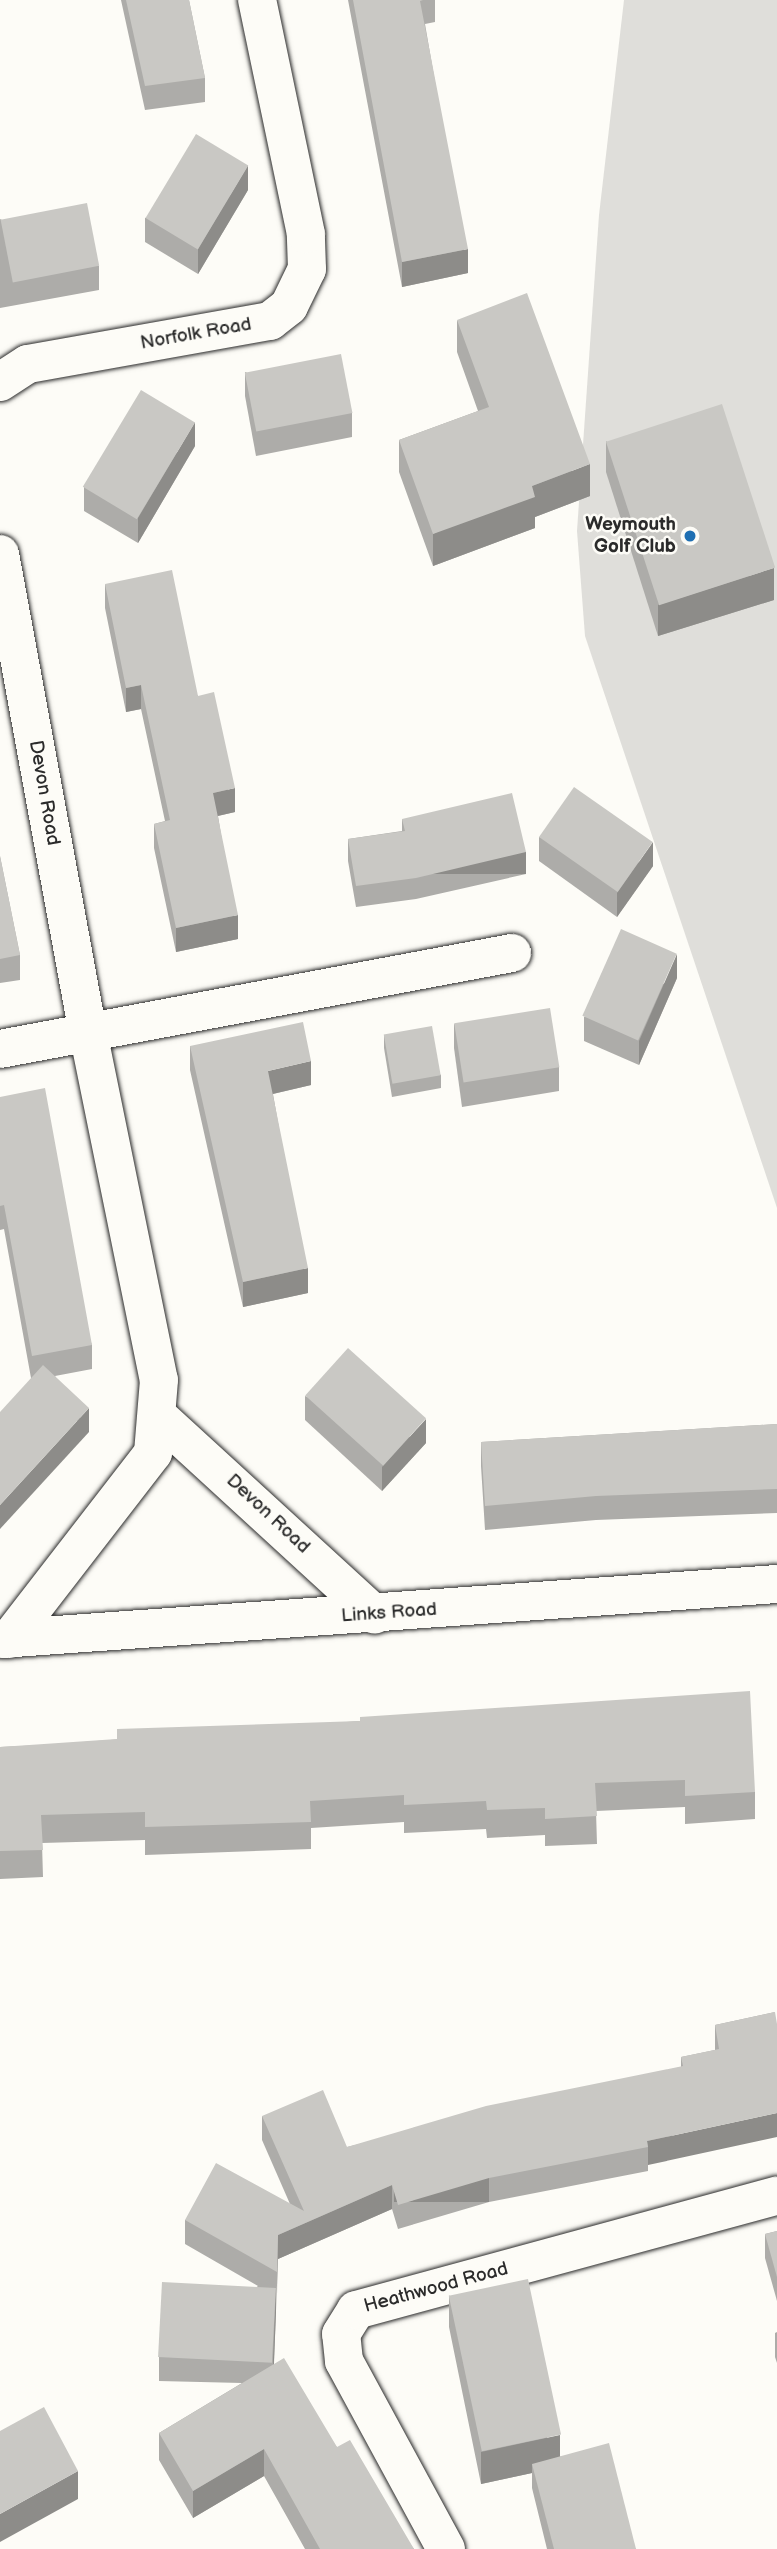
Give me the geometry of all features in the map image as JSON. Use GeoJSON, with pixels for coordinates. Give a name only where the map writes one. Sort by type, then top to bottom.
{"type":"FeatureCollection","features":[{"type":"Feature","properties":{"kind":"street","name":"Norfolk Road"},"geometry":{"type":"LineString","coordinates":[[0,382],[28,365],[270,321],[289,306],[307,269],[306,234],[257,0]]}},
{"type":"Feature","properties":{"kind":"street","name":"Devon Road"},"geometry":{"type":"LineString","coordinates":[[0,554],[88,1032],[159,1380],[153,1452],[138,1476],[4,1639]]}},
{"type":"Feature","properties":{"kind":"street"},"geometry":{"type":"LineString","coordinates":[[0,1049],[512,953]]}},
{"type":"Feature","properties":{"kind":"street","name":"Devon Road"},"geometry":{"type":"LineString","coordinates":[[158,1416],[375,1615]]}},
{"type":"Feature","properties":{"kind":"street","name":"Links Road"},"geometry":{"type":"LineString","coordinates":[[4,1639],[375,1615],[777,1584]]}},
{"type":"Feature","properties":{"kind":"street","name":"Heathwood Road"},"geometry":{"type":"LineString","coordinates":[[446,2549],[344,2361],[341,2334],[356,2309],[777,2196]]}},
{"type":"Feature","properties":{"kind":"shaded area","name":"Weymouth Golf Club"},"geometry":{"type":"Polygon","coordinates":[[[624,0],[777,0],[777,1208],[585,636],[577,531],[599,215],[624,0]]]}},
{"type":"Feature","properties":{"kind":"building"},"geometry":{"type":"Polygon","coordinates":[[[126,0],[189,0],[205,78],[145,86],[126,0]]]}},
{"type":"Feature","properties":{"kind":"building"},"geometry":{"type":"Polygon","coordinates":[[[353,0],[423,0],[420,1],[468,249],[402,262],[353,0]]]}},
{"type":"Feature","properties":{"kind":"building"},"geometry":{"type":"Polygon","coordinates":[[[196,134],[248,165],[198,249],[146,218],[196,134]]]}},
{"type":"Feature","properties":{"kind":"building"},"geometry":{"type":"Polygon","coordinates":[[[87,203],[99,266],[13,283],[1,220],[87,203]]]}},
{"type":"Feature","properties":{"kind":"building"},"geometry":{"type":"Polygon","coordinates":[[[527,293],[590,464],[532,486],[535,497],[433,534],[399,440],[489,407],[457,320],[527,293]]]}},
{"type":"Feature","properties":{"kind":"building"},"geometry":{"type":"Polygon","coordinates":[[[341,354],[352,413],[256,432],[245,373],[341,354]]]}},
{"type":"Feature","properties":{"kind":"building"},"geometry":{"type":"Polygon","coordinates":[[[141,390],[195,422],[137,519],[83,487],[141,390]]]}},
{"type":"Feature","properties":{"kind":"building","name":"Weymouth Golf Club"},"geometry":{"type":"Polygon","coordinates":[[[722,404],[775,568],[659,605],[606,442],[722,404]]]}},
{"type":"Feature","properties":{"kind":"building"},"geometry":{"type":"Polygon","coordinates":[[[172,570],[198,696],[214,692],[235,788],[213,793],[238,915],[176,928],[154,824],[170,820],[141,685],[126,688],[105,584],[172,570]]]}},
{"type":"Feature","properties":{"kind":"building"},"geometry":{"type":"Polygon","coordinates":[[[574,787],[653,842],[618,892],[539,837],[574,787]]]}},
{"type":"Feature","properties":{"kind":"building"},"geometry":{"type":"Polygon","coordinates":[[[512,793],[526,852],[416,878],[356,886],[348,839],[405,831],[402,819],[512,793]]]}},
{"type":"Feature","properties":{"kind":"building"},"geometry":{"type":"Polygon","coordinates":[[[0,856],[20,955],[0,959],[0,856]]]}},
{"type":"Feature","properties":{"kind":"building"},"geometry":{"type":"Polygon","coordinates":[[[621,929],[677,954],[638,1041],[582,1016],[621,929]]]}},
{"type":"Feature","properties":{"kind":"building"},"geometry":{"type":"Polygon","coordinates":[[[550,1008],[559,1067],[464,1082],[454,1023],[550,1008]]]}},
{"type":"Feature","properties":{"kind":"building"},"geometry":{"type":"Polygon","coordinates":[[[303,1022],[311,1061],[268,1071],[308,1268],[243,1282],[190,1046],[303,1022]]]}},
{"type":"Feature","properties":{"kind":"building"},"geometry":{"type":"Polygon","coordinates":[[[432,1026],[441,1075],[392,1084],[384,1035],[432,1026]]]}},
{"type":"Feature","properties":{"kind":"building"},"geometry":{"type":"Polygon","coordinates":[[[45,1088],[92,1345],[32,1356],[4,1205],[0,1206],[0,1097],[45,1088]]]}},
{"type":"Feature","properties":{"kind":"building"},"geometry":{"type":"Polygon","coordinates":[[[348,1348],[426,1418],[383,1466],[305,1396],[348,1348]]]}},
{"type":"Feature","properties":{"kind":"building"},"geometry":{"type":"Polygon","coordinates":[[[43,1365],[89,1408],[0,1505],[0,1412],[43,1365]]]}},
{"type":"Feature","properties":{"kind":"building"},"geometry":{"type":"Polygon","coordinates":[[[777,1424],[777,1489],[596,1496],[485,1506],[481,1442],[777,1424]]]}},
{"type":"Feature","properties":{"kind":"building"},"geometry":{"type":"Polygon","coordinates":[[[750,1691],[755,1792],[685,1796],[685,1780],[595,1783],[597,1816],[545,1819],[545,1808],[487,1810],[486,1801],[404,1805],[404,1795],[310,1801],[311,1822],[145,1827],[145,1812],[41,1815],[43,1850],[0,1851],[0,1747],[117,1739],[117,1729],[360,1721],[360,1717],[750,1691]]]}},
{"type":"Feature","properties":{"kind":"building"},"geometry":{"type":"Polygon","coordinates":[[[775,2012],[777,2113],[647,2141],[648,2147],[489,2178],[398,2205],[392,2185],[278,2235],[277,2272],[185,2220],[216,2163],[304,2211],[262,2116],[323,2090],[347,2147],[486,2106],[683,2066],[681,2057],[719,2049],[715,2025],[775,2012]]]}},
{"type":"Feature","properties":{"kind":"building"},"geometry":{"type":"Polygon","coordinates":[[[777,2231],[777,2277],[765,2234],[777,2231]]]}},
{"type":"Feature","properties":{"kind":"building"},"geometry":{"type":"Polygon","coordinates":[[[528,2279],[561,2435],[482,2451],[449,2296],[528,2279]]]}},
{"type":"Feature","properties":{"kind":"building"},"geometry":{"type":"Polygon","coordinates":[[[162,2282],[276,2288],[272,2363],[158,2357],[162,2282]]]}},
{"type":"Feature","properties":{"kind":"building"},"geometry":{"type":"Polygon","coordinates":[[[284,2358],[337,2447],[350,2440],[414,2549],[320,2549],[264,2449],[193,2491],[159,2433],[284,2358]]]}},
{"type":"Feature","properties":{"kind":"building"},"geometry":{"type":"Polygon","coordinates":[[[44,2407],[78,2471],[0,2514],[0,2431],[44,2407]]]}},
{"type":"Feature","properties":{"kind":"building"},"geometry":{"type":"Polygon","coordinates":[[[609,2443],[636,2549],[554,2549],[532,2464],[609,2443]]]}},
{"type":"Feature","properties":{"kind":"place","name":"Weymouth Golf Club"},"geometry":{"type":"Point","coordinates":[690,536]}}]}
